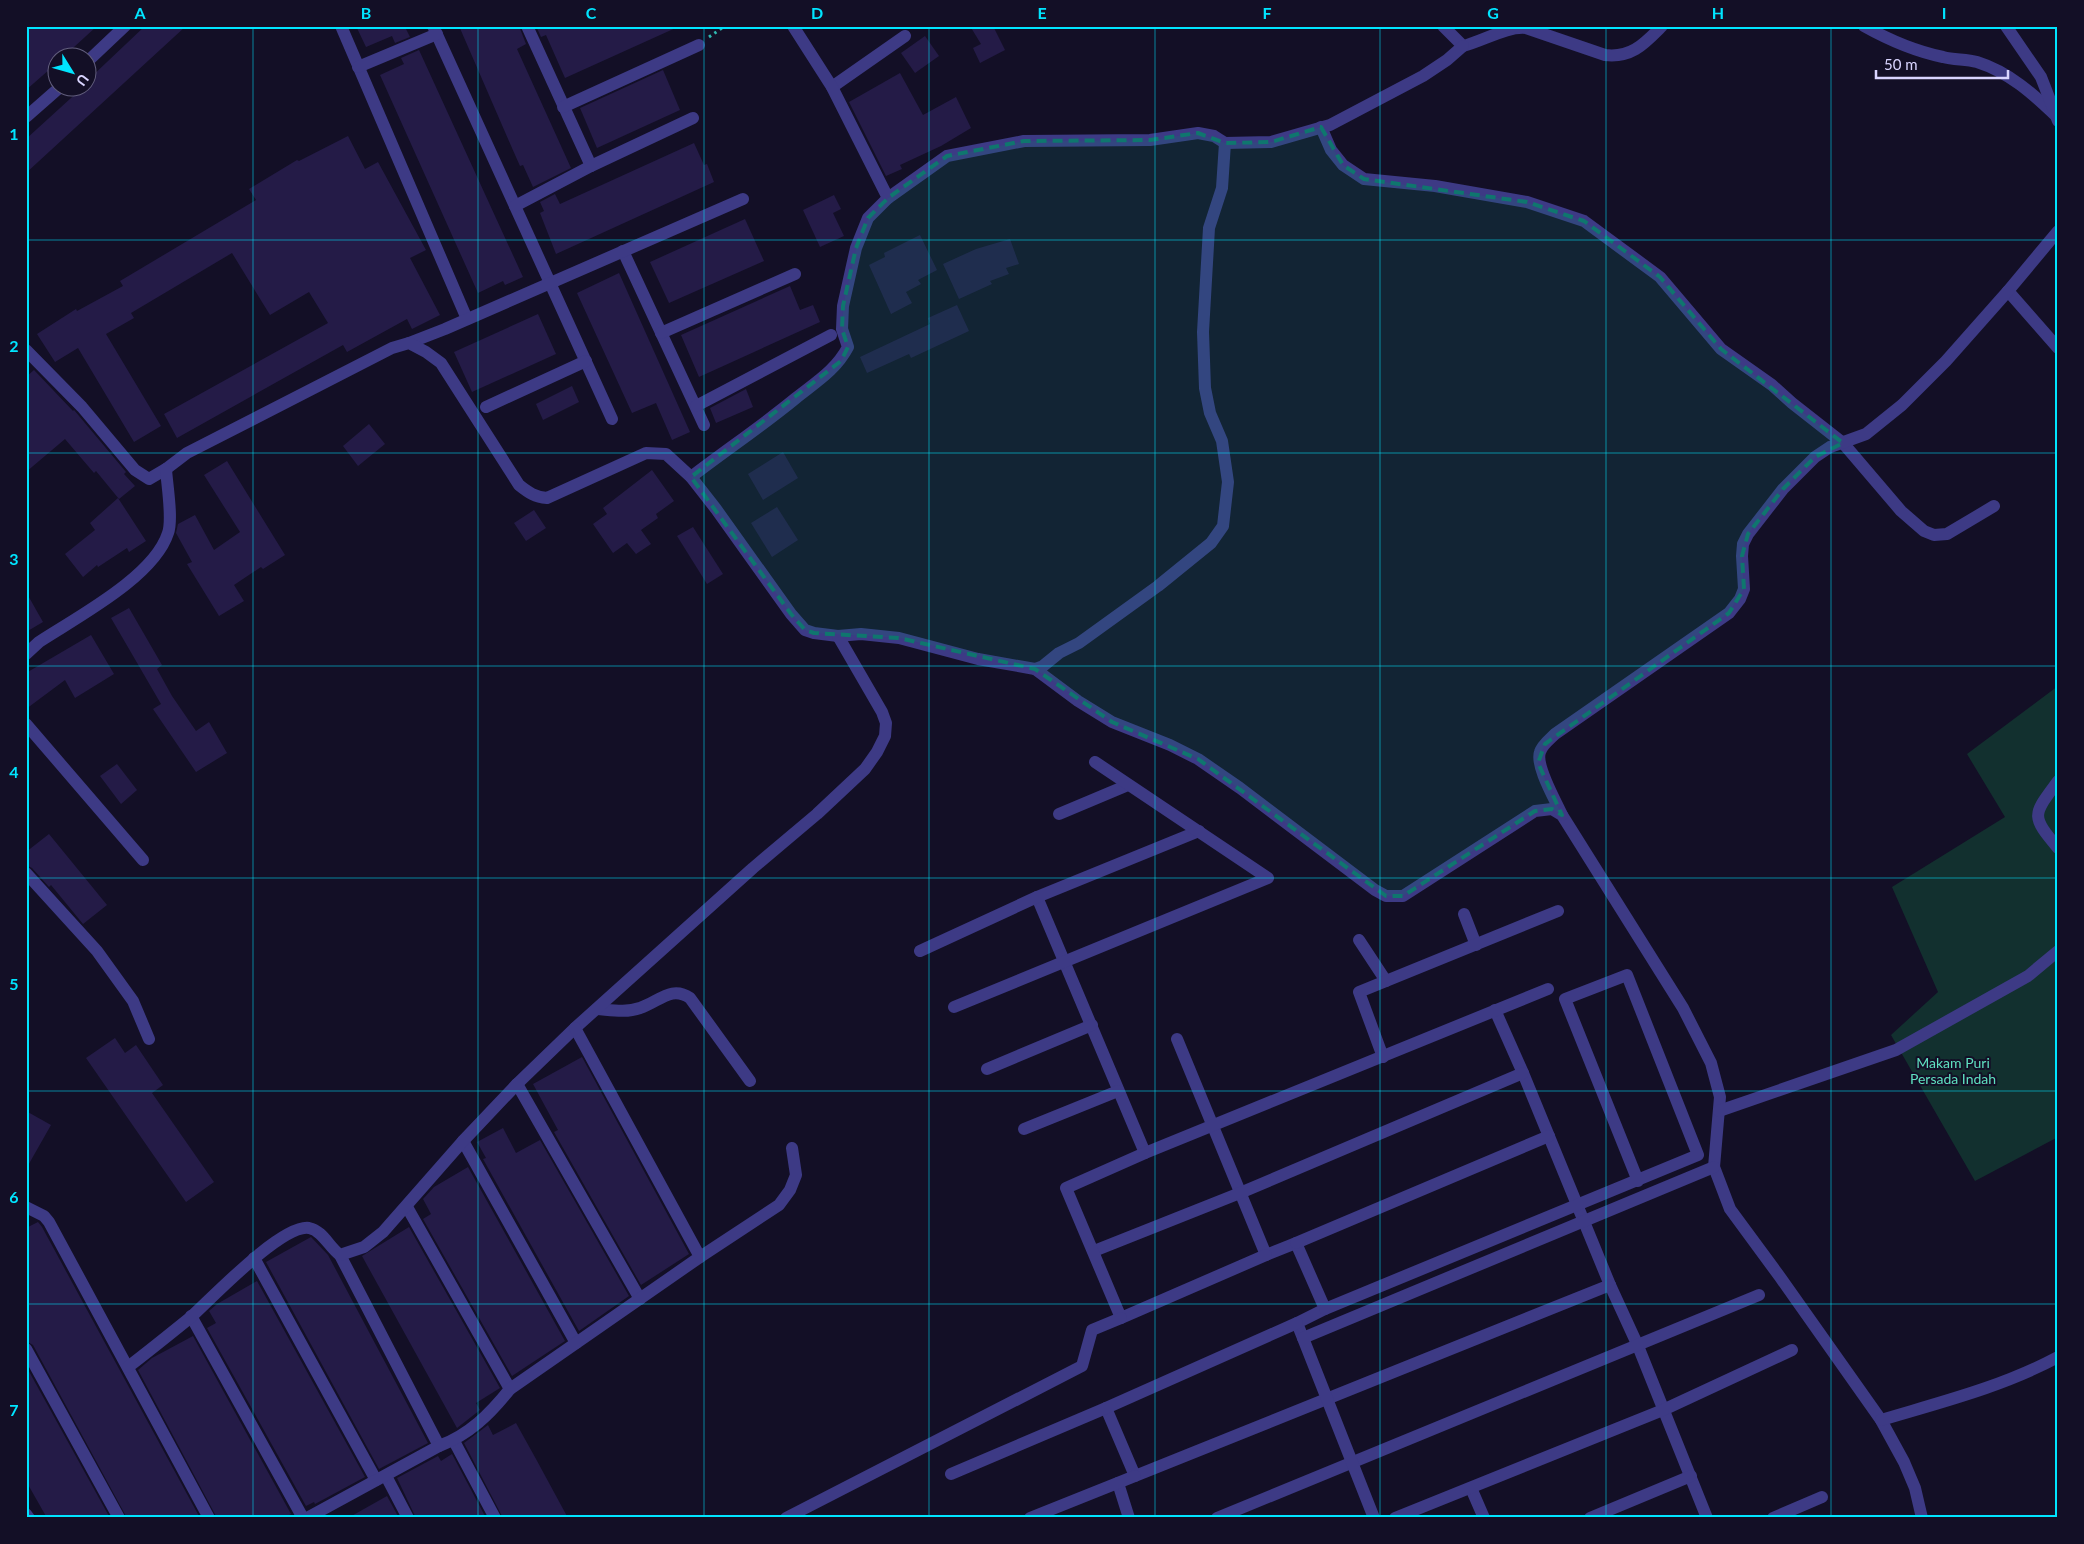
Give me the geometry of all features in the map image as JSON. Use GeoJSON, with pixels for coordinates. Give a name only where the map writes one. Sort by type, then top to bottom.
{"type":"FeatureCollection","features":[{"type":"Feature","properties":{"kind":"street"},"geometry":{"type":"LineString","coordinates":[[98,52],[125,26]]}},
{"type":"Feature","properties":{"kind":"street"},"geometry":{"type":"LineString","coordinates":[[341,26],[467,320]]}},
{"type":"Feature","properties":{"kind":"street"},"geometry":{"type":"LineString","coordinates":[[793,26],[832,87],[888,198]]}},
{"type":"Feature","properties":{"kind":"street"},"geometry":{"type":"LineString","coordinates":[[1442,26],[1463,46]]}},
{"type":"Feature","properties":{"kind":"street"},"geometry":{"type":"LineString","coordinates":[[691,477],[768,421],[829,373],[840,361],[848,347],[842,329],[843,306],[856,248],[868,218],[888,198],[947,156],[1024,141],[1150,140],[1198,133],[1214,136],[1225,143],[1271,142],[1330,125],[1423,76],[1447,60],[1463,46],[1482,41],[1516,27],[1526,28],[1605,56],[1618,56],[1628,54],[1643,45],[1662,26]]}},
{"type":"Feature","properties":{"kind":"street"},"geometry":{"type":"LineString","coordinates":[[1864,26],[1912,49],[1945,58],[1977,62],[2022,85],[2057,118]]}},
{"type":"Feature","properties":{"kind":"street"},"geometry":{"type":"LineString","coordinates":[[2006,26],[2041,77],[2057,118]]}},
{"type":"Feature","properties":{"kind":"street"},"geometry":{"type":"LineString","coordinates":[[530,28],[591,166]]}},
{"type":"Feature","properties":{"kind":"street"},"geometry":{"type":"LineString","coordinates":[[358,67],[435,30],[612,420]]}},
{"type":"Feature","properties":{"kind":"street"},"geometry":{"type":"LineString","coordinates":[[832,87],[905,36]]}},
{"type":"Feature","properties":{"kind":"street"},"geometry":{"type":"LineString","coordinates":[[564,106],[699,45]]}},
{"type":"Feature","properties":{"kind":"street"},"geometry":{"type":"LineString","coordinates":[[26,117],[48,98]]}},
{"type":"Feature","properties":{"kind":"street"},"geometry":{"type":"LineString","coordinates":[[515,206],[591,166],[693,118]]}},
{"type":"Feature","properties":{"kind":"street"},"geometry":{"type":"LineString","coordinates":[[1321,128],[1331,150],[1344,166],[1364,179],[1435,186],[1527,202],[1584,221],[1660,277],[1721,349],[1772,385],[1792,404],[1843,443],[1900,511],[1913,523],[1934,535],[1947,534],[1994,506]]}},
{"type":"Feature","properties":{"kind":"street"},"geometry":{"type":"LineString","coordinates":[[1035,669],[1043,666],[1059,653],[1079,643],[1180,570],[1211,543],[1223,526],[1228,482],[1222,440],[1210,413],[1205,388],[1203,332],[1209,228],[1222,188],[1225,143]]}},
{"type":"Feature","properties":{"kind":"street"},"geometry":{"type":"LineString","coordinates":[[26,350],[82,407],[136,470],[149,479],[187,453],[392,348],[467,320],[743,200]]}},
{"type":"Feature","properties":{"kind":"street"},"geometry":{"type":"LineString","coordinates":[[1922,1518],[1915,1488],[1904,1462],[1881,1420],[1780,1277],[1739,1224],[1724,1195],[1714,1167],[1719,1111],[1718,1084],[1699,1037],[1684,1008],[1562,816],[1538,763],[1540,752],[1555,734],[1729,614],[1740,599],[1744,589],[1743,544],[1748,534],[1783,488],[1815,457],[1830,447],[1866,434],[1902,405],[1946,361],[2058,231]]}},
{"type":"Feature","properties":{"kind":"street"},"geometry":{"type":"LineString","coordinates":[[623,251],[704,425]]}},
{"type":"Feature","properties":{"kind":"street"},"geometry":{"type":"LineString","coordinates":[[661,333],[796,274]]}},
{"type":"Feature","properties":{"kind":"street"},"geometry":{"type":"LineString","coordinates":[[2008,291],[2058,348]]}},
{"type":"Feature","properties":{"kind":"street"},"geometry":{"type":"LineString","coordinates":[[696,406],[831,335]]}},
{"type":"Feature","properties":{"kind":"street"},"geometry":{"type":"LineString","coordinates":[[409,343],[441,363],[519,485],[537,497],[547,498],[646,453],[666,454],[691,477],[805,630],[838,636],[861,634],[899,638],[978,659],[1035,669],[1078,701],[1112,722],[1162,741],[1198,760],[1240,788],[1374,890],[1386,896],[1403,896],[1535,811],[1552,809],[1562,816]]}},
{"type":"Feature","properties":{"kind":"street"},"geometry":{"type":"LineString","coordinates":[[486,408],[586,361]]}},
{"type":"Feature","properties":{"kind":"street"},"geometry":{"type":"LineString","coordinates":[[26,654],[39,642],[130,582],[150,563],[162,546],[170,522],[166,469]]}},
{"type":"Feature","properties":{"kind":"street"},"geometry":{"type":"LineString","coordinates":[[340,1255],[364,1247],[373,1241],[407,1207],[464,1141],[517,1084],[575,1028],[753,868],[817,814],[865,769],[885,736],[886,723],[882,712],[838,636]]}},
{"type":"Feature","properties":{"kind":"street"},"geometry":{"type":"LineString","coordinates":[[26,724],[144,860]]}},
{"type":"Feature","properties":{"kind":"street"},"geometry":{"type":"LineString","coordinates":[[954,1007],[1268,878],[1095,762]]}},
{"type":"Feature","properties":{"kind":"street"},"geometry":{"type":"LineString","coordinates":[[2058,781],[2041,804],[2037,816],[2039,826],[2058,848]]}},
{"type":"Feature","properties":{"kind":"street"},"geometry":{"type":"LineString","coordinates":[[1059,814],[1128,785]]}},
{"type":"Feature","properties":{"kind":"street"},"geometry":{"type":"LineString","coordinates":[[920,951],[1037,897],[1199,832]]}},
{"type":"Feature","properties":{"kind":"street"},"geometry":{"type":"LineString","coordinates":[[26,873],[97,951],[133,1000],[150,1039]]}},
{"type":"Feature","properties":{"kind":"street"},"geometry":{"type":"LineString","coordinates":[[1037,897],[1145,1153]]}},
{"type":"Feature","properties":{"kind":"street"},"geometry":{"type":"LineString","coordinates":[[1383,1056],[1359,992],[1558,911]]}},
{"type":"Feature","properties":{"kind":"street"},"geometry":{"type":"LineString","coordinates":[[1464,914],[1476,945]]}},
{"type":"Feature","properties":{"kind":"street"},"geometry":{"type":"LineString","coordinates":[[1359,940],[1386,981]]}},
{"type":"Feature","properties":{"kind":"street"},"geometry":{"type":"LineString","coordinates":[[1719,1111],[1896,1050],[2028,976],[2058,951]]}},
{"type":"Feature","properties":{"kind":"street"},"geometry":{"type":"LineString","coordinates":[[951,1474],[1106,1408],[1325,1310],[1638,1181],[1698,1155],[1627,975],[1565,999],[1638,1181]]}},
{"type":"Feature","properties":{"kind":"street"},"geometry":{"type":"LineString","coordinates":[[1121,1318],[1066,1188],[1145,1153],[1213,1127],[1548,988]]}},
{"type":"Feature","properties":{"kind":"street"},"geometry":{"type":"LineString","coordinates":[[597,1008],[618,1011],[639,1009],[672,993],[682,993],[690,998],[750,1081]]}},
{"type":"Feature","properties":{"kind":"street"},"geometry":{"type":"LineString","coordinates":[[1495,1010],[1523,1073],[1610,1285],[1638,1346],[1707,1518]]}},
{"type":"Feature","properties":{"kind":"street"},"geometry":{"type":"LineString","coordinates":[[987,1069],[1092,1025]]}},
{"type":"Feature","properties":{"kind":"street"},"geometry":{"type":"LineString","coordinates":[[575,1028],[700,1257]]}},
{"type":"Feature","properties":{"kind":"street"},"geometry":{"type":"LineString","coordinates":[[1177,1039],[1266,1255]]}},
{"type":"Feature","properties":{"kind":"street"},"geometry":{"type":"LineString","coordinates":[[1094,1251],[1240,1193],[1523,1073]]}},
{"type":"Feature","properties":{"kind":"street"},"geometry":{"type":"LineString","coordinates":[[517,1084],[640,1300]]}},
{"type":"Feature","properties":{"kind":"street"},"geometry":{"type":"LineString","coordinates":[[1024,1129],[1118,1092]]}},
{"type":"Feature","properties":{"kind":"street"},"geometry":{"type":"LineString","coordinates":[[786,1518],[1082,1366],[1092,1330],[1549,1136]]}},
{"type":"Feature","properties":{"kind":"street"},"geometry":{"type":"LineString","coordinates":[[464,1141],[576,1343]]}},
{"type":"Feature","properties":{"kind":"street"},"geometry":{"type":"LineString","coordinates":[[191,1316],[310,1517],[439,1446],[454,1441],[485,1418],[510,1389],[700,1257],[779,1206],[790,1190],[796,1175],[792,1148]]}},
{"type":"Feature","properties":{"kind":"street"},"geometry":{"type":"LineString","coordinates":[[1303,1338],[1714,1167]]}},
{"type":"Feature","properties":{"kind":"street"},"geometry":{"type":"LineString","coordinates":[[26,1206],[44,1216],[49,1222],[209,1518]]}},
{"type":"Feature","properties":{"kind":"street"},"geometry":{"type":"LineString","coordinates":[[407,1207],[510,1389]]}},
{"type":"Feature","properties":{"kind":"street"},"geometry":{"type":"LineString","coordinates":[[128,1368],[191,1316],[254,1258],[293,1231],[303,1228],[319,1232],[333,1250],[340,1255],[439,1446]]}},
{"type":"Feature","properties":{"kind":"street"},"geometry":{"type":"LineString","coordinates":[[1296,1243],[1325,1310]]}},
{"type":"Feature","properties":{"kind":"street"},"geometry":{"type":"LineString","coordinates":[[254,1258],[381,1478],[408,1518]]}},
{"type":"Feature","properties":{"kind":"street"},"geometry":{"type":"LineString","coordinates":[[1030,1518],[1610,1285]]}},
{"type":"Feature","properties":{"kind":"street"},"geometry":{"type":"LineString","coordinates":[[1217,1518],[1759,1295]]}},
{"type":"Feature","properties":{"kind":"street"},"geometry":{"type":"LineString","coordinates":[[1297,1323],[1374,1518]]}},
{"type":"Feature","properties":{"kind":"street"},"geometry":{"type":"LineString","coordinates":[[26,1349],[119,1518]]}},
{"type":"Feature","properties":{"kind":"street"},"geometry":{"type":"LineString","coordinates":[[1402,1516],[1663,1410],[1792,1350]]}},
{"type":"Feature","properties":{"kind":"street"},"geometry":{"type":"LineString","coordinates":[[1881,1420],[1978,1391],[2021,1375],[2058,1357]]}},
{"type":"Feature","properties":{"kind":"street"},"geometry":{"type":"LineString","coordinates":[[1106,1408],[1135,1476]]}},
{"type":"Feature","properties":{"kind":"street"},"geometry":{"type":"LineString","coordinates":[[454,1441],[495,1518]]}},
{"type":"Feature","properties":{"kind":"street"},"geometry":{"type":"LineString","coordinates":[[1590,1518],[1691,1476]]}},
{"type":"Feature","properties":{"kind":"street"},"geometry":{"type":"LineString","coordinates":[[1118,1483],[1129,1518]]}},
{"type":"Feature","properties":{"kind":"street"},"geometry":{"type":"LineString","coordinates":[[1471,1488],[1484,1518]]}},
{"type":"Feature","properties":{"kind":"street"},"geometry":{"type":"LineString","coordinates":[[1773,1518],[1822,1497]]}},
{"type":"Feature","properties":{"kind":"street"},"geometry":{"type":"LineString","coordinates":[[26,1514],[28,1518]]}},
{"type":"Feature","properties":{"kind":"highlighted area"},"geometry":{"type":"Polygon","coordinates":[[[1321,127],[1343,165],[1364,179],[1527,202],[1584,221],[1660,277],[1721,349],[1843,443],[1815,457],[1783,489],[1748,534],[1742,556],[1744,589],[1729,613],[1545,744],[1538,763],[1562,815],[1552,809],[1535,811],[1403,896],[1386,896],[1198,759],[1112,722],[1035,669],[899,638],[814,633],[805,630],[791,614],[691,477],[841,361],[848,347],[842,329],[843,306],[856,248],[868,218],[888,198],[947,156],[1024,141],[1150,140],[1198,133],[1225,143],[1271,142],[1321,127]]]}},
{"type":"Feature","properties":{"kind":"green space","name":"Makam Puri Persada Indah"},"geometry":{"type":"Polygon","coordinates":[[[2058,686],[2058,1137],[1975,1181],[1891,1035],[1938,992],[1892,887],[2005,817],[1967,754],[2058,686]]]}},
{"type":"Feature","properties":{"kind":"building"},"geometry":{"type":"Polygon","coordinates":[[[26,26],[97,26],[73,48],[48,48],[48,71],[26,90],[26,26]]]}},
{"type":"Feature","properties":{"kind":"building"},"geometry":{"type":"Polygon","coordinates":[[[145,26],[186,26],[26,173],[26,139],[71,98],[98,98],[98,71],[145,26]]]}},
{"type":"Feature","properties":{"kind":"building"},"geometry":{"type":"Polygon","coordinates":[[[356,26],[412,26],[406,29],[410,37],[395,43],[392,36],[366,47],[356,26]]]}},
{"type":"Feature","properties":{"kind":"building"},"geometry":{"type":"Polygon","coordinates":[[[459,26],[519,26],[526,44],[517,49],[571,168],[533,187],[523,165],[520,166],[459,26]]]}},
{"type":"Feature","properties":{"kind":"building"},"geometry":{"type":"Polygon","coordinates":[[[536,26],[680,26],[565,78],[546,35],[541,37],[536,26]]]}},
{"type":"Feature","properties":{"kind":"building"},"geometry":{"type":"Polygon","coordinates":[[[970,26],[993,26],[1005,50],[980,63],[973,48],[981,44],[970,26]]]}},
{"type":"Feature","properties":{"kind":"building"},"geometry":{"type":"Polygon","coordinates":[[[925,36],[939,56],[915,73],[901,53],[925,36]]]}},
{"type":"Feature","properties":{"kind":"building"},"geometry":{"type":"Polygon","coordinates":[[[419,50],[523,277],[505,285],[503,281],[478,293],[380,75],[404,64],[401,58],[419,50]]]}},
{"type":"Feature","properties":{"kind":"building"},"geometry":{"type":"Polygon","coordinates":[[[663,70],[680,110],[597,148],[580,108],[663,70]]]}},
{"type":"Feature","properties":{"kind":"building"},"geometry":{"type":"Polygon","coordinates":[[[900,73],[923,115],[956,97],[971,128],[941,146],[900,165],[902,169],[886,176],[849,102],[900,73]]]}},
{"type":"Feature","properties":{"kind":"building"},"geometry":{"type":"Polygon","coordinates":[[[348,136],[365,169],[378,162],[426,250],[410,258],[440,315],[412,329],[407,319],[347,352],[343,345],[177,438],[164,414],[328,323],[309,292],[270,315],[232,253],[131,313],[134,318],[106,334],[161,426],[134,442],[78,348],[55,362],[37,334],[76,309],[77,311],[123,286],[120,281],[256,200],[249,189],[297,160],[299,161],[348,136]]]}},
{"type":"Feature","properties":{"kind":"building"},"geometry":{"type":"Polygon","coordinates":[[[694,143],[704,165],[707,164],[714,182],[556,254],[540,213],[544,211],[540,202],[555,194],[560,204],[694,143]]]}},
{"type":"Feature","properties":{"kind":"building"},"geometry":{"type":"Polygon","coordinates":[[[834,195],[841,209],[833,213],[844,236],[820,247],[803,210],[834,195]]]}},
{"type":"Feature","properties":{"kind":"building"},"geometry":{"type":"Polygon","coordinates":[[[745,219],[764,261],[669,303],[650,262],[745,219]]]}},
{"type":"Feature","properties":{"kind":"building"},"geometry":{"type":"Polygon","coordinates":[[[920,235],[937,270],[918,280],[921,284],[906,292],[912,303],[891,314],[869,265],[885,257],[884,253],[920,235]]]}},
{"type":"Feature","properties":{"kind":"building"},"geometry":{"type":"Polygon","coordinates":[[[1010,239],[1019,264],[1006,268],[1009,274],[990,281],[992,284],[959,299],[943,264],[976,249],[1010,239]]]}},
{"type":"Feature","properties":{"kind":"building"},"geometry":{"type":"Polygon","coordinates":[[[619,273],[690,432],[672,440],[656,403],[632,413],[577,293],[619,273]]]}},
{"type":"Feature","properties":{"kind":"building"},"geometry":{"type":"Polygon","coordinates":[[[790,286],[800,310],[813,305],[820,322],[699,377],[681,335],[790,286]]]}},
{"type":"Feature","properties":{"kind":"building"},"geometry":{"type":"Polygon","coordinates":[[[957,305],[969,331],[911,358],[909,354],[867,373],[860,357],[930,324],[928,318],[957,305]]]}},
{"type":"Feature","properties":{"kind":"building"},"geometry":{"type":"Polygon","coordinates":[[[538,314],[556,354],[472,392],[454,352],[538,314]]]}},
{"type":"Feature","properties":{"kind":"building"},"geometry":{"type":"Polygon","coordinates":[[[34,370],[74,410],[126,472],[124,474],[135,486],[119,499],[96,471],[94,473],[65,439],[26,472],[26,377],[34,370]]]}},
{"type":"Feature","properties":{"kind":"building"},"geometry":{"type":"Polygon","coordinates":[[[572,386],[579,402],[543,420],[536,404],[572,386]]]}},
{"type":"Feature","properties":{"kind":"building"},"geometry":{"type":"Polygon","coordinates":[[[746,389],[753,407],[716,423],[710,408],[746,389]]]}},
{"type":"Feature","properties":{"kind":"building"},"geometry":{"type":"Polygon","coordinates":[[[369,424],[385,444],[358,466],[343,446],[369,424]]]}},
{"type":"Feature","properties":{"kind":"building"},"geometry":{"type":"Polygon","coordinates":[[[783,452],[798,478],[763,500],[748,474],[783,452]]]}},
{"type":"Feature","properties":{"kind":"building"},"geometry":{"type":"Polygon","coordinates":[[[227,461],[285,555],[263,569],[261,567],[234,585],[244,601],[219,616],[187,564],[192,562],[176,533],[178,524],[195,515],[214,550],[240,532],[204,475],[227,461]]]}},
{"type":"Feature","properties":{"kind":"building"},"geometry":{"type":"Polygon","coordinates":[[[652,470],[674,501],[656,514],[658,518],[641,530],[651,544],[636,554],[627,543],[613,553],[593,524],[607,514],[603,508],[652,470]]]}},
{"type":"Feature","properties":{"kind":"building"},"geometry":{"type":"Polygon","coordinates":[[[118,498],[146,541],[129,552],[127,548],[98,567],[97,565],[83,577],[65,554],[95,530],[90,523],[118,498]]]}},
{"type":"Feature","properties":{"kind":"building"},"geometry":{"type":"Polygon","coordinates":[[[777,507],[798,540],[772,557],[751,523],[777,507]]]}},
{"type":"Feature","properties":{"kind":"building"},"geometry":{"type":"Polygon","coordinates":[[[534,510],[546,528],[526,541],[514,523],[534,510]]]}},
{"type":"Feature","properties":{"kind":"building"},"geometry":{"type":"Polygon","coordinates":[[[693,527],[723,574],[707,584],[677,536],[693,527]]]}},
{"type":"Feature","properties":{"kind":"building"},"geometry":{"type":"Polygon","coordinates":[[[26,592],[43,622],[26,632],[26,592]]]}},
{"type":"Feature","properties":{"kind":"building"},"geometry":{"type":"Polygon","coordinates":[[[129,608],[162,665],[157,669],[172,696],[196,731],[209,722],[227,753],[196,772],[153,709],[161,704],[111,618],[129,608]]]}},
{"type":"Feature","properties":{"kind":"building"},"geometry":{"type":"Polygon","coordinates":[[[91,635],[114,674],[75,698],[65,680],[26,709],[26,673],[91,635]]]}},
{"type":"Feature","properties":{"kind":"building"},"geometry":{"type":"Polygon","coordinates":[[[117,764],[137,790],[121,804],[100,776],[117,764]]]}},
{"type":"Feature","properties":{"kind":"building"},"geometry":{"type":"Polygon","coordinates":[[[49,834],[107,905],[83,924],[51,885],[49,887],[32,868],[26,865],[26,852],[49,834]]]}},
{"type":"Feature","properties":{"kind":"building"},"geometry":{"type":"Polygon","coordinates":[[[115,1038],[125,1053],[136,1045],[163,1085],[152,1093],[214,1182],[186,1202],[86,1058],[115,1038]]]}},
{"type":"Feature","properties":{"kind":"building"},"geometry":{"type":"Polygon","coordinates":[[[582,1057],[689,1254],[641,1285],[554,1132],[558,1130],[533,1084],[582,1057]]]}},
{"type":"Feature","properties":{"kind":"building"},"geometry":{"type":"Polygon","coordinates":[[[26,1111],[51,1125],[26,1169],[26,1111]]]}},
{"type":"Feature","properties":{"kind":"building"},"geometry":{"type":"Polygon","coordinates":[[[503,1128],[516,1153],[540,1140],[629,1296],[579,1331],[483,1159],[486,1158],[477,1142],[503,1128]]]}},
{"type":"Feature","properties":{"kind":"building"},"geometry":{"type":"Polygon","coordinates":[[[468,1167],[565,1341],[512,1376],[423,1219],[431,1214],[423,1199],[434,1187],[468,1167]]]}},
{"type":"Feature","properties":{"kind":"building"},"geometry":{"type":"Polygon","coordinates":[[[38,1222],[200,1518],[127,1518],[33,1345],[26,1341],[26,1228],[38,1222]]]}},
{"type":"Feature","properties":{"kind":"building"},"geometry":{"type":"Polygon","coordinates":[[[409,1227],[500,1388],[476,1403],[480,1410],[457,1428],[362,1256],[409,1227]]]}},
{"type":"Feature","properties":{"kind":"building"},"geometry":{"type":"Polygon","coordinates":[[[311,1237],[328,1255],[428,1443],[379,1469],[266,1262],[311,1237]]]}},
{"type":"Feature","properties":{"kind":"building"},"geometry":{"type":"Polygon","coordinates":[[[257,1281],[365,1477],[315,1504],[314,1502],[306,1506],[207,1328],[216,1323],[209,1311],[217,1304],[257,1281]]]}},
{"type":"Feature","properties":{"kind":"building"},"geometry":{"type":"Polygon","coordinates":[[[193,1336],[291,1514],[284,1518],[217,1518],[138,1370],[152,1358],[193,1336]]]}},
{"type":"Feature","properties":{"kind":"building"},"geometry":{"type":"Polygon","coordinates":[[[26,1366],[110,1518],[47,1518],[26,1481],[26,1366]]]}},
{"type":"Feature","properties":{"kind":"building"},"geometry":{"type":"Polygon","coordinates":[[[516,1423],[568,1518],[503,1518],[464,1443],[488,1425],[493,1435],[516,1423]]]}},
{"type":"Feature","properties":{"kind":"building"},"geometry":{"type":"Polygon","coordinates":[[[452,1454],[486,1518],[416,1518],[397,1478],[438,1456],[441,1461],[452,1454]]]}},
{"type":"Feature","properties":{"kind":"building"},"geometry":{"type":"Polygon","coordinates":[[[387,1496],[399,1518],[348,1518],[387,1496]]]}}]}
